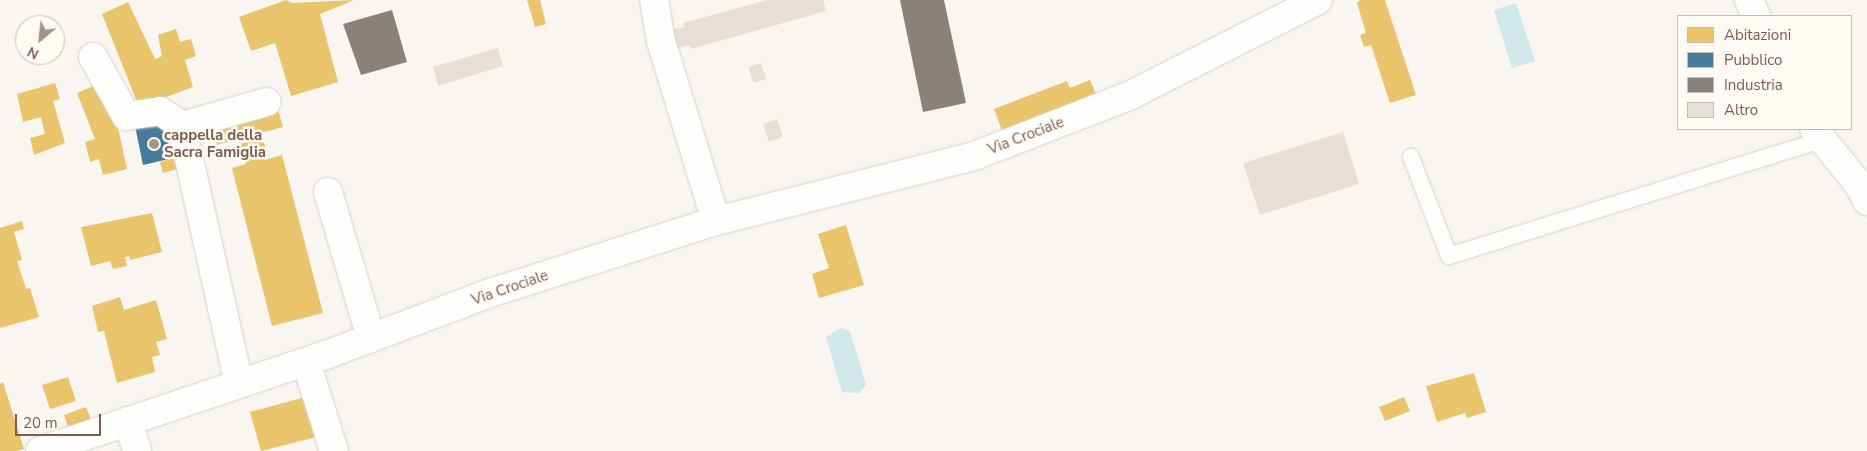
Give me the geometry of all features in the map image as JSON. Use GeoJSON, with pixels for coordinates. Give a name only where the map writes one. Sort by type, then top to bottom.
{"type":"FeatureCollection","features":[{"type":"Feature","properties":{"kind":"street"},"geometry":{"type":"LineString","coordinates":[[654,0],[661,41],[716,221]]}},
{"type":"Feature","properties":{"kind":"street","name":"Via Crociale"},"geometry":{"type":"LineString","coordinates":[[40,451],[306,362],[490,293],[716,221],[974,156],[1129,96],[1318,0]]}},
{"type":"Feature","properties":{"kind":"street"},"geometry":{"type":"LineString","coordinates":[[1749,0],[1756,15]]}},
{"type":"Feature","properties":{"kind":"street"},"geometry":{"type":"LineString","coordinates":[[92,57],[126,116],[160,112],[182,126],[240,384]]}},
{"type":"Feature","properties":{"kind":"street"},"geometry":{"type":"LineString","coordinates":[[182,126],[268,102]]}},
{"type":"Feature","properties":{"kind":"street"},"geometry":{"type":"LineString","coordinates":[[1818,134],[1864,189]]}},
{"type":"Feature","properties":{"kind":"street"},"geometry":{"type":"LineString","coordinates":[[328,192],[371,338]]}},
{"type":"Feature","properties":{"kind":"street"},"geometry":{"type":"LineString","coordinates":[[306,362],[334,451]]}},
{"type":"Feature","properties":{"kind":"street"},"geometry":{"type":"LineString","coordinates":[[128,421],[137,451]]}},
{"type":"Feature","properties":{"kind":"lane"},"geometry":{"type":"LineString","coordinates":[[1411,158],[1450,256],[1818,134]]}},
{"type":"Feature","properties":{"kind":"water"},"geometry":{"type":"Polygon","coordinates":[[[1516,3],[1535,61],[1512,68],[1494,10],[1516,3]]]}},
{"type":"Feature","properties":{"kind":"water"},"geometry":{"type":"Polygon","coordinates":[[[841,328],[850,331],[866,385],[859,393],[842,392],[826,337],[841,328]]]}},
{"type":"Feature","properties":{"kind":"building: Abitazioni"},"geometry":{"type":"Polygon","coordinates":[[[286,0],[292,3],[354,0],[320,14],[338,82],[291,96],[275,43],[251,51],[239,17],[286,0]]]}},
{"type":"Feature","properties":{"kind":"building: Abitazioni"},"geometry":{"type":"Polygon","coordinates":[[[527,0],[540,0],[546,24],[535,27],[527,0]]]}},
{"type":"Feature","properties":{"kind":"building: Abitazioni"},"geometry":{"type":"Polygon","coordinates":[[[1360,0],[1385,0],[1416,95],[1390,103],[1371,45],[1364,47],[1360,35],[1366,33],[1357,3],[1360,0]]]}},
{"type":"Feature","properties":{"kind":"building: Abitazioni"},"geometry":{"type":"Polygon","coordinates":[[[128,2],[155,59],[162,56],[158,35],[176,29],[180,42],[191,39],[196,56],[185,60],[193,87],[139,107],[102,14],[128,2]]]}},
{"type":"Feature","properties":{"kind":"building: Abitazioni"},"geometry":{"type":"Polygon","coordinates":[[[1090,80],[1098,99],[1004,136],[994,109],[1067,81],[1070,88],[1090,80]]]}},
{"type":"Feature","properties":{"kind":"building: Abitazioni"},"geometry":{"type":"Polygon","coordinates":[[[55,83],[60,99],[53,101],[65,143],[34,155],[30,138],[45,134],[41,117],[23,122],[17,94],[55,83]]]}},
{"type":"Feature","properties":{"kind":"building: Abitazioni"},"geometry":{"type":"Polygon","coordinates":[[[100,83],[119,132],[127,169],[103,175],[99,159],[90,162],[85,142],[95,139],[77,93],[100,83]]]}},
{"type":"Feature","properties":{"kind":"building: Abitazioni"},"geometry":{"type":"Polygon","coordinates":[[[278,110],[283,127],[217,145],[212,129],[278,110]]]}},
{"type":"Feature","properties":{"kind":"building: Abitazioni"},"geometry":{"type":"Polygon","coordinates":[[[263,138],[268,159],[282,155],[323,313],[272,326],[232,168],[246,164],[240,144],[263,138]]]}},
{"type":"Feature","properties":{"kind":"building: Abitazioni"},"geometry":{"type":"Polygon","coordinates":[[[173,158],[177,169],[163,173],[160,162],[173,158]]]}},
{"type":"Feature","properties":{"kind":"building: Abitazioni"},"geometry":{"type":"Polygon","coordinates":[[[152,213],[162,252],[130,260],[129,256],[125,257],[127,266],[113,269],[110,261],[91,266],[81,227],[152,213]]]}},
{"type":"Feature","properties":{"kind":"building: Abitazioni"},"geometry":{"type":"Polygon","coordinates":[[[22,221],[24,229],[14,232],[22,260],[17,261],[26,289],[30,288],[39,317],[0,328],[0,228],[22,221]]]}},
{"type":"Feature","properties":{"kind":"building: Abitazioni"},"geometry":{"type":"Polygon","coordinates":[[[846,225],[864,285],[819,298],[812,274],[829,268],[818,234],[846,225]]]}},
{"type":"Feature","properties":{"kind":"building: Abitazioni"},"geometry":{"type":"Polygon","coordinates":[[[120,297],[124,310],[156,300],[167,339],[156,342],[160,355],[152,357],[155,372],[117,383],[104,331],[98,332],[92,306],[120,297]]]}},
{"type":"Feature","properties":{"kind":"building: Abitazioni"},"geometry":{"type":"Polygon","coordinates":[[[1474,373],[1486,412],[1467,418],[1465,413],[1437,422],[1426,386],[1474,373]]]}},
{"type":"Feature","properties":{"kind":"building: Abitazioni"},"geometry":{"type":"Polygon","coordinates":[[[68,377],[76,401],[50,409],[42,385],[68,377]]]}},
{"type":"Feature","properties":{"kind":"building: Abitazioni"},"geometry":{"type":"Polygon","coordinates":[[[3,382],[24,449],[17,451],[0,451],[0,384],[3,382]]]}},
{"type":"Feature","properties":{"kind":"building: Abitazioni"},"geometry":{"type":"Polygon","coordinates":[[[309,396],[320,436],[261,451],[250,412],[309,396]]]}},
{"type":"Feature","properties":{"kind":"building: Abitazioni"},"geometry":{"type":"Polygon","coordinates":[[[1404,397],[1410,411],[1385,421],[1379,407],[1404,397]]]}},
{"type":"Feature","properties":{"kind":"building: Abitazioni"},"geometry":{"type":"Polygon","coordinates":[[[86,407],[92,422],[69,430],[64,415],[86,407]]]}},
{"type":"Feature","properties":{"kind":"building: Pubblico","name":"cappella della Sacra Famiglia"},"geometry":{"type":"Polygon","coordinates":[[[150,121],[164,129],[173,158],[143,165],[135,126],[150,121]]]}},
{"type":"Feature","properties":{"kind":"building: Industria"},"geometry":{"type":"Polygon","coordinates":[[[900,0],[944,0],[966,103],[923,112],[900,0]]]}},
{"type":"Feature","properties":{"kind":"building: Industria"},"geometry":{"type":"Polygon","coordinates":[[[392,10],[407,62],[361,75],[343,24],[392,10]]]}},
{"type":"Feature","properties":{"kind":"building: Altro"},"geometry":{"type":"Polygon","coordinates":[[[767,0],[823,0],[826,11],[691,49],[689,45],[677,48],[671,30],[684,27],[683,23],[767,0]]]}},
{"type":"Feature","properties":{"kind":"building: Altro"},"geometry":{"type":"Polygon","coordinates":[[[498,48],[503,66],[438,86],[433,67],[498,48]]]}},
{"type":"Feature","properties":{"kind":"building: Altro"},"geometry":{"type":"Polygon","coordinates":[[[761,63],[766,79],[754,83],[748,67],[761,63]]]}},
{"type":"Feature","properties":{"kind":"building: Altro"},"geometry":{"type":"Polygon","coordinates":[[[777,119],[783,137],[769,142],[763,124],[777,119]]]}},
{"type":"Feature","properties":{"kind":"building: Altro"},"geometry":{"type":"Polygon","coordinates":[[[1343,132],[1359,184],[1260,215],[1243,163],[1343,132]]]}},
{"type":"Feature","properties":{"kind":"place","name":"cappella della Sacra Famiglia"},"geometry":{"type":"Point","coordinates":[154,144]}}]}
